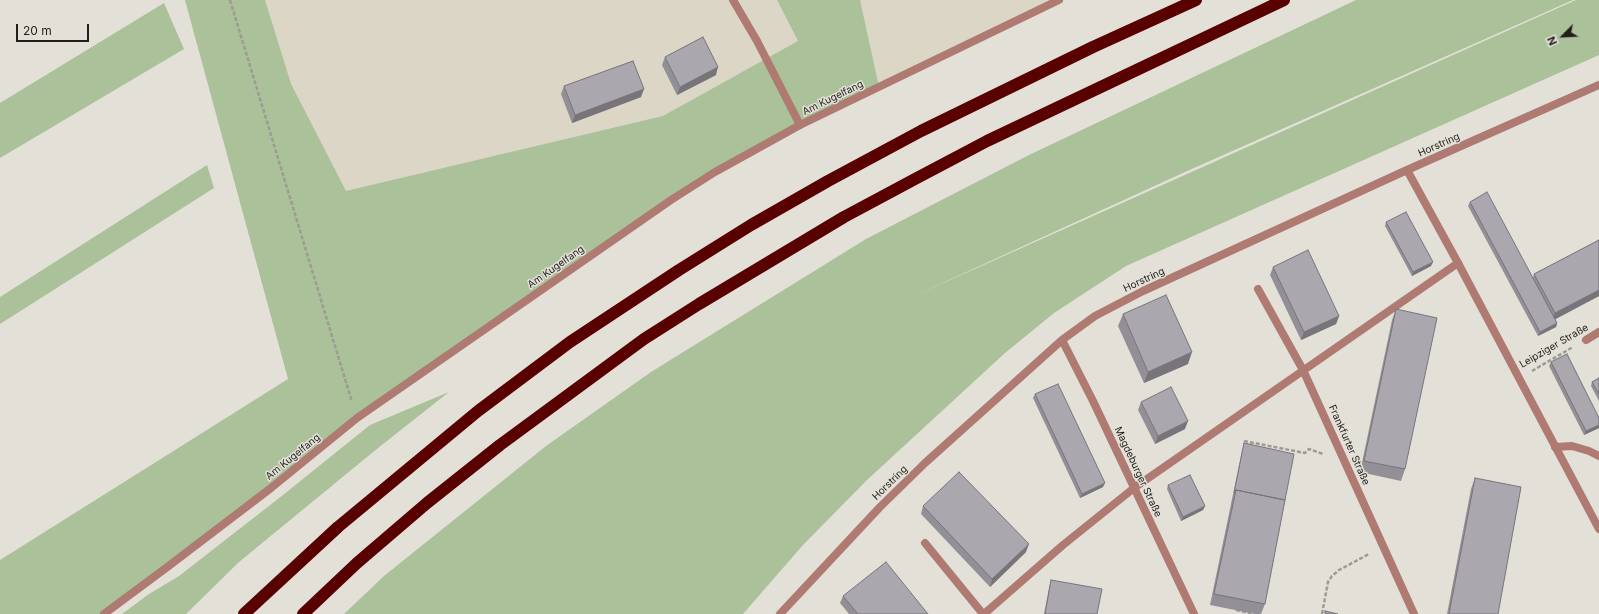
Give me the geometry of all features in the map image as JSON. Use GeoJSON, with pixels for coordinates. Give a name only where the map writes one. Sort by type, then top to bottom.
{"type":"FeatureCollection","features":[{"type":"Feature","properties":{"kind":"highway"},"geometry":{"type":"LineString","coordinates":[[244,614],[338,527],[478,411],[570,342],[679,270],[751,225],[815,188],[921,131],[1086,50],[1196,0]]}},
{"type":"Feature","properties":{"kind":"highway"},"geometry":{"type":"LineString","coordinates":[[302,614],[357,563],[500,445],[644,339],[698,304],[844,217],[987,141],[1284,0]]}},
{"type":"Feature","properties":{"kind":"street"},"geometry":{"type":"LineString","coordinates":[[733,0],[757,40],[800,124]]}},
{"type":"Feature","properties":{"kind":"street","name":"Am Kugelfang"},"geometry":{"type":"LineString","coordinates":[[104,614],[271,488],[357,418],[671,200],[715,172],[800,124],[1059,0]]}},
{"type":"Feature","properties":{"kind":"street","name":"Horstring"},"geometry":{"type":"LineString","coordinates":[[780,614],[880,507],[966,426],[1062,340],[1095,316],[1137,294],[1599,84]]}},
{"type":"Feature","properties":{"kind":"street"},"geometry":{"type":"LineString","coordinates":[[1407,170],[1599,529]]}},
{"type":"Feature","properties":{"kind":"street"},"geometry":{"type":"LineString","coordinates":[[925,543],[983,614],[1063,545],[1134,488],[1458,263]]}},
{"type":"Feature","properties":{"kind":"street","name":"Frankfurter Straße"},"geometry":{"type":"LineString","coordinates":[[1258,289],[1303,370],[1414,614]]}},
{"type":"Feature","properties":{"kind":"street","name":"Leipziger Straße"},"geometry":{"type":"LineString","coordinates":[[1586,340],[1599,332]]}},
{"type":"Feature","properties":{"kind":"street","name":"Magdeburger Straße"},"geometry":{"type":"LineString","coordinates":[[1062,340],[1194,614]]}},
{"type":"Feature","properties":{"kind":"street"},"geometry":{"type":"LineString","coordinates":[[1555,447],[1572,446],[1589,451],[1599,456]]}},
{"type":"Feature","properties":{"kind":"path"},"geometry":{"type":"LineString","coordinates":[[230,0],[357,418]]}},
{"type":"Feature","properties":{"kind":"path","name":"Leipziger Straße"},"geometry":{"type":"LineString","coordinates":[[1519,378],[1586,340]]}},
{"type":"Feature","properties":{"kind":"path"},"geometry":{"type":"LineString","coordinates":[[1244,441],[1305,453],[1309,449],[1344,461]]}},
{"type":"Feature","properties":{"kind":"path"},"geometry":{"type":"LineString","coordinates":[[1322,614],[1328,582],[1332,576],[1339,570],[1383,548]]}},
{"type":"Feature","properties":{"kind":"path"},"geometry":{"type":"LineString","coordinates":[[1236,610],[1254,614]]}},
{"type":"Feature","properties":{"kind":"shaded area"},"geometry":{"type":"Polygon","coordinates":[[[230,0],[777,0],[798,41],[843,0],[1064,0],[879,87],[715,172],[357,418],[230,0]]]}},
{"type":"Feature","properties":{"kind":"green space"},"geometry":{"type":"Polygon","coordinates":[[[185,0],[265,0],[291,84],[346,191],[663,116],[798,41],[777,0],[860,0],[879,87],[715,172],[357,418],[104,614],[0,614],[0,560],[288,379],[185,0]]]}},
{"type":"Feature","properties":{"kind":"green space"},"geometry":{"type":"Polygon","coordinates":[[[1356,0],[1573,0],[1185,172],[912,297],[1576,0],[1599,0],[1599,55],[1126,266],[1054,313],[1005,353],[867,480],[803,545],[743,614],[344,614],[384,576],[546,446],[651,372],[866,239],[1029,155],[1356,0]]]}},
{"type":"Feature","properties":{"kind":"green space"},"geometry":{"type":"Polygon","coordinates":[[[164,3],[184,49],[0,158],[0,103],[164,3]]]}},
{"type":"Feature","properties":{"kind":"green space"},"geometry":{"type":"Polygon","coordinates":[[[207,165],[214,188],[0,324],[0,297],[207,165]]]}},
{"type":"Feature","properties":{"kind":"green space"},"geometry":{"type":"Polygon","coordinates":[[[449,392],[239,562],[186,614],[122,614],[149,594],[179,576],[370,425],[449,392]]]}},
{"type":"Feature","properties":{"kind":"building"},"geometry":{"type":"Polygon","coordinates":[[[703,37],[718,67],[680,87],[665,57],[703,37]]]}},
{"type":"Feature","properties":{"kind":"building"},"geometry":{"type":"Polygon","coordinates":[[[633,61],[644,89],[575,115],[564,86],[633,61]]]}},
{"type":"Feature","properties":{"kind":"building"},"geometry":{"type":"Polygon","coordinates":[[[1487,192],[1557,323],[1540,332],[1470,202],[1487,192]]]}},
{"type":"Feature","properties":{"kind":"building"},"geometry":{"type":"Polygon","coordinates":[[[1406,212],[1433,262],[1413,272],[1386,222],[1406,212]]]}},
{"type":"Feature","properties":{"kind":"building"},"geometry":{"type":"Polygon","coordinates":[[[1599,240],[1599,290],[1555,313],[1534,274],[1599,240]]]}},
{"type":"Feature","properties":{"kind":"building"},"geometry":{"type":"Polygon","coordinates":[[[1308,250],[1339,316],[1304,332],[1273,267],[1308,250]]]}},
{"type":"Feature","properties":{"kind":"building"},"geometry":{"type":"Polygon","coordinates":[[[1166,295],[1192,352],[1148,372],[1123,314],[1166,295]]]}},
{"type":"Feature","properties":{"kind":"building"},"geometry":{"type":"Polygon","coordinates":[[[1396,309],[1437,318],[1405,469],[1364,461],[1396,309]]]}},
{"type":"Feature","properties":{"kind":"building"},"geometry":{"type":"Polygon","coordinates":[[[1567,354],[1599,418],[1599,425],[1586,431],[1551,362],[1567,354]]]}},
{"type":"Feature","properties":{"kind":"building"},"geometry":{"type":"Polygon","coordinates":[[[1599,378],[1599,394],[1592,382],[1599,378]]]}},
{"type":"Feature","properties":{"kind":"building"},"geometry":{"type":"Polygon","coordinates":[[[1058,384],[1105,483],[1082,494],[1035,394],[1058,384]]]}},
{"type":"Feature","properties":{"kind":"building"},"geometry":{"type":"Polygon","coordinates":[[[1171,387],[1188,421],[1158,436],[1141,402],[1171,387]]]}},
{"type":"Feature","properties":{"kind":"building"},"geometry":{"type":"Polygon","coordinates":[[[1244,443],[1294,454],[1285,500],[1236,490],[1234,493],[1244,443]]]}},
{"type":"Feature","properties":{"kind":"building"},"geometry":{"type":"Polygon","coordinates":[[[959,472],[1029,544],[992,579],[923,506],[959,472]]]}},
{"type":"Feature","properties":{"kind":"building"},"geometry":{"type":"Polygon","coordinates":[[[1190,475],[1205,506],[1183,517],[1168,485],[1190,475]]]}},
{"type":"Feature","properties":{"kind":"building"},"geometry":{"type":"Polygon","coordinates":[[[1475,478],[1521,487],[1498,614],[1449,614],[1475,478]]]}},
{"type":"Feature","properties":{"kind":"building"},"geometry":{"type":"Polygon","coordinates":[[[1236,490],[1285,500],[1265,604],[1214,594],[1236,490]]]}},
{"type":"Feature","properties":{"kind":"building"},"geometry":{"type":"Polygon","coordinates":[[[886,562],[928,614],[858,614],[843,596],[886,562]]]}},
{"type":"Feature","properties":{"kind":"building"},"geometry":{"type":"Polygon","coordinates":[[[1051,580],[1102,589],[1097,614],[1045,614],[1051,580]]]}},
{"type":"Feature","properties":{"kind":"building"},"geometry":{"type":"Polygon","coordinates":[[[1325,611],[1338,614],[1325,614],[1325,611]]]}}]}
